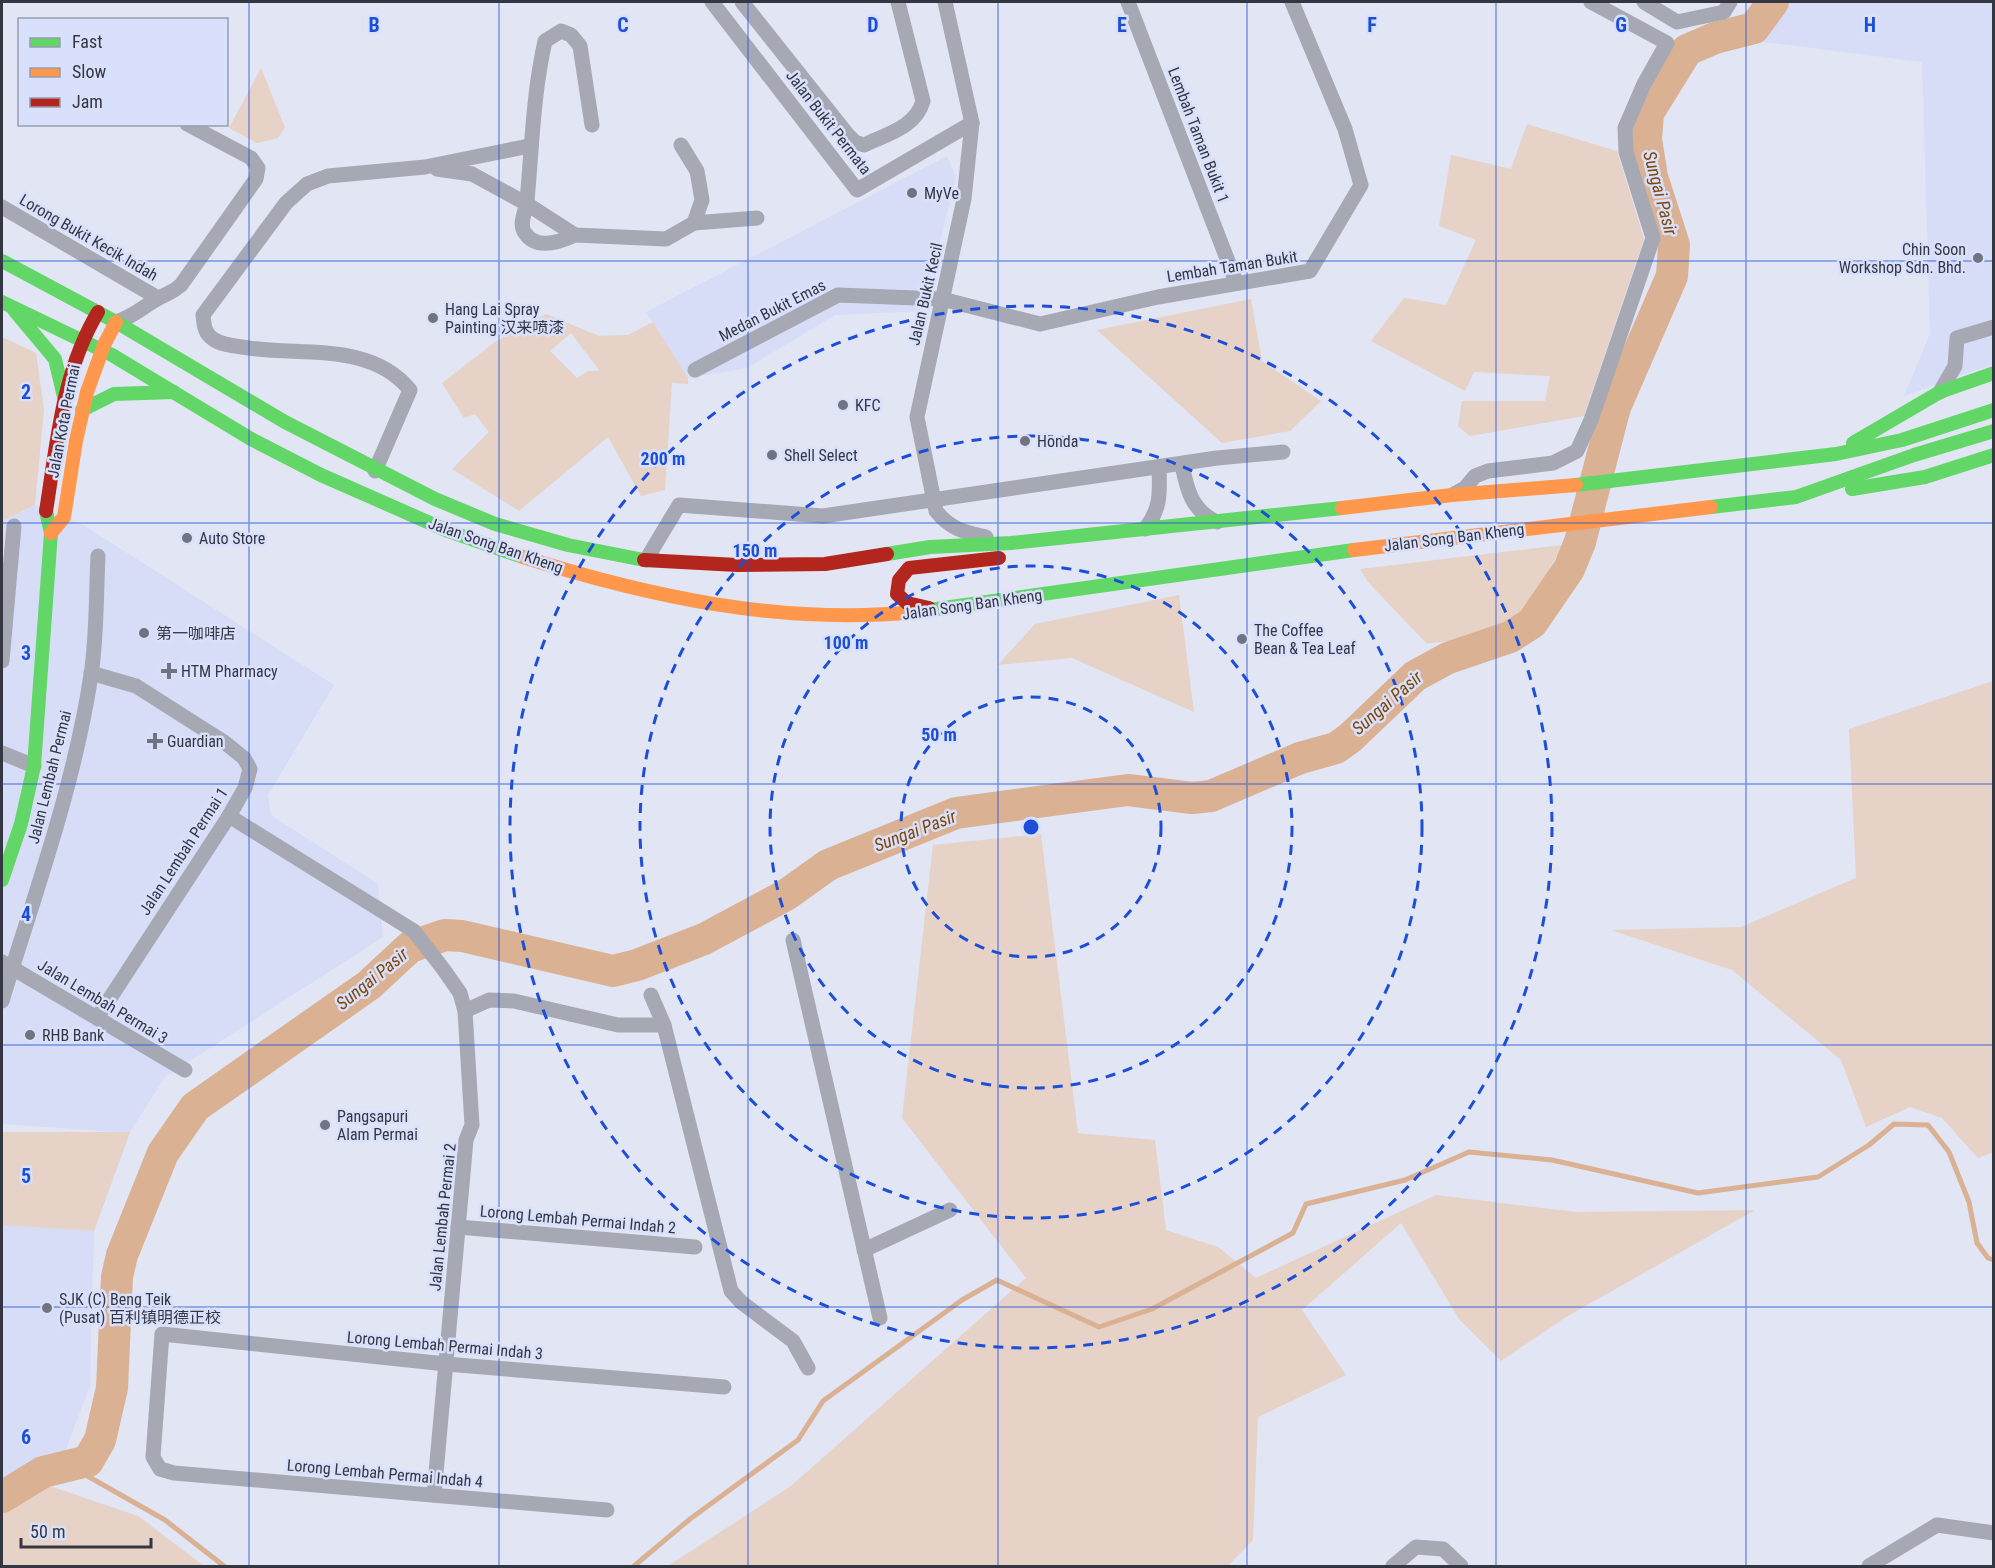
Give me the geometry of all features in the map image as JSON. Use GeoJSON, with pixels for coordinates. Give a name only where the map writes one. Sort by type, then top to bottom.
{"type":"FeatureCollection","features":[{"type":"Feature","properties":{"kind":"main road","name":"Jalan Song Ban Kheng"},"geometry":{"type":"LineString","coordinates":[[2,261],[116,322],[285,422],[375,471],[495,524],[568,546],[646,560],[737,565],[825,564],[930,547],[1011,543],[1221,523],[1452,495],[1625,481],[1836,454],[1902,440],[1994,410]]}},
{"type":"Feature","properties":{"kind":"main road","name":"Jalan Song Ban Kheng"},"geometry":{"type":"LineString","coordinates":[[6,304],[100,349],[259,444],[364,498],[503,551],[628,587],[691,601],[780,614],[874,617],[937,610],[1345,551],[1796,497],[1914,455],[1994,431]]}},
{"type":"Feature","properties":{"kind":"main road"},"geometry":{"type":"LineString","coordinates":[[6,304],[55,359],[64,397]]}},
{"type":"Feature","properties":{"kind":"main road","name":"Jalan Kota Permai"},"geometry":{"type":"LineString","coordinates":[[2,880],[21,824],[34,766],[51,533],[46,514],[64,397],[81,339],[98,312]]}},
{"type":"Feature","properties":{"kind":"main road","name":"Jalan Kota Permai"},"geometry":{"type":"LineString","coordinates":[[51,533],[64,517],[82,410],[100,349],[116,322]]}},
{"type":"Feature","properties":{"kind":"main road"},"geometry":{"type":"LineString","coordinates":[[1836,454],[1940,392],[1994,373]]}},
{"type":"Feature","properties":{"kind":"main road"},"geometry":{"type":"LineString","coordinates":[[82,410],[95,399],[109,394],[130,391],[177,393]]}},
{"type":"Feature","properties":{"kind":"main road"},"geometry":{"type":"LineString","coordinates":[[1796,497],[1925,477],[1994,455]]}},
{"type":"Feature","properties":{"kind":"main road"},"geometry":{"type":"LineString","coordinates":[[937,610],[908,603],[897,594],[897,585],[901,575],[909,568],[1142,543],[1162,538],[1174,527]]}},
{"type":"Feature","properties":{"kind":"street","name":"Jalan Bukit Permata"},"geometry":{"type":"LineString","coordinates":[[712,2],[858,190],[972,123]]}},
{"type":"Feature","properties":{"kind":"street"},"geometry":{"type":"LineString","coordinates":[[742,2],[847,134],[855,142],[864,145],[908,124],[919,114],[923,102],[898,2]]}},
{"type":"Feature","properties":{"kind":"street","name":"Jalan Bukit Kecil"},"geometry":{"type":"LineString","coordinates":[[945,2],[972,123],[964,199],[917,417],[933,501],[940,517],[958,531],[1011,543]]}},
{"type":"Feature","properties":{"kind":"street","name":"Lembah Taman Bukit 1"},"geometry":{"type":"LineString","coordinates":[[1128,2],[1236,282]]}},
{"type":"Feature","properties":{"kind":"street","name":"Lembah Taman Bukit"},"geometry":{"type":"LineString","coordinates":[[942,299],[1040,324],[1236,282],[1310,271],[1361,185],[1345,129],[1292,2]]}},
{"type":"Feature","properties":{"kind":"street"},"geometry":{"type":"LineString","coordinates":[[1452,495],[1465,488],[1475,476],[1488,471],[1553,463],[1577,451],[1595,410],[1653,238],[1626,152],[1624,128],[1644,84],[1667,43],[1591,2]]}},
{"type":"Feature","properties":{"kind":"street"},"geometry":{"type":"LineString","coordinates":[[1644,2],[1677,22],[1724,12],[1730,2]]}},
{"type":"Feature","properties":{"kind":"street"},"geometry":{"type":"LineString","coordinates":[[591,125],[580,46],[571,35],[561,31],[545,41],[529,146],[526,204],[522,225],[525,233],[539,242],[559,243],[575,236],[666,239],[694,223],[757,218]]}},
{"type":"Feature","properties":{"kind":"street"},"geometry":{"type":"LineString","coordinates":[[116,322],[140,312],[158,298],[170,295],[181,285],[256,179],[258,168],[251,158],[192,126]]}},
{"type":"Feature","properties":{"kind":"street"},"geometry":{"type":"LineString","coordinates":[[681,145],[697,171],[702,200],[694,223]]}},
{"type":"Feature","properties":{"kind":"street"},"geometry":{"type":"LineString","coordinates":[[375,471],[410,390],[402,380],[383,367],[350,356],[328,352],[274,352],[226,344],[212,339],[204,329],[203,315],[286,203],[307,184],[328,176],[425,167],[529,146]]}},
{"type":"Feature","properties":{"kind":"street"},"geometry":{"type":"LineString","coordinates":[[425,167],[472,174],[526,204],[575,236]]}},
{"type":"Feature","properties":{"kind":"street","name":"Lorong Bukit Kecik Indah"},"geometry":{"type":"LineString","coordinates":[[2,207],[158,298]]}},
{"type":"Feature","properties":{"kind":"street","name":"Medan Bukit Emas"},"geometry":{"type":"LineString","coordinates":[[695,370],[838,295],[942,299]]}},
{"type":"Feature","properties":{"kind":"street"},"geometry":{"type":"LineString","coordinates":[[1940,392],[1955,366],[1958,338],[1994,327]]}},
{"type":"Feature","properties":{"kind":"street"},"geometry":{"type":"LineString","coordinates":[[1955,366],[1978,378]]}},
{"type":"Feature","properties":{"kind":"street"},"geometry":{"type":"LineString","coordinates":[[646,560],[679,506],[823,516],[1159,467],[1283,452]]}},
{"type":"Feature","properties":{"kind":"street"},"geometry":{"type":"LineString","coordinates":[[1182,465],[1190,498],[1203,516],[1221,523]]}},
{"type":"Feature","properties":{"kind":"street"},"geometry":{"type":"LineString","coordinates":[[1145,529],[1155,516],[1158,506],[1159,467]]}},
{"type":"Feature","properties":{"kind":"street"},"geometry":{"type":"LineString","coordinates":[[2,661],[14,526]]}},
{"type":"Feature","properties":{"kind":"street","name":"Jalan Lembah Permai"},"geometry":{"type":"LineString","coordinates":[[2,1001],[7,965],[46,864],[75,756],[91,673],[98,556]]}},
{"type":"Feature","properties":{"kind":"street","name":"Jalan Lembah Permai 1"},"geometry":{"type":"LineString","coordinates":[[91,673],[135,686],[224,742],[244,758],[250,769],[245,788],[228,816],[97,1018]]}},
{"type":"Feature","properties":{"kind":"street"},"geometry":{"type":"LineString","coordinates":[[2,753],[34,766]]}},
{"type":"Feature","properties":{"kind":"street","name":"Jalan Lembah Permai 2"},"geometry":{"type":"LineString","coordinates":[[228,816],[414,931],[460,993],[465,1011],[472,1125],[466,1140],[434,1496]]}},
{"type":"Feature","properties":{"kind":"street"},"geometry":{"type":"LineString","coordinates":[[793,940],[880,1318]]}},
{"type":"Feature","properties":{"kind":"street","name":"Jalan Lembah Permai 3"},"geometry":{"type":"LineString","coordinates":[[7,965],[185,1070]]}},
{"type":"Feature","properties":{"kind":"street"},"geometry":{"type":"LineString","coordinates":[[651,995],[664,1025],[731,1291],[741,1302],[793,1341],[808,1368]]}},
{"type":"Feature","properties":{"kind":"street"},"geometry":{"type":"LineString","coordinates":[[465,1011],[489,1000],[514,1001],[618,1025],[664,1025]]}},
{"type":"Feature","properties":{"kind":"street"},"geometry":{"type":"LineString","coordinates":[[864,1250],[950,1210]]}},
{"type":"Feature","properties":{"kind":"street","name":"Lorong Lembah Permai Indah 2"},"geometry":{"type":"LineString","coordinates":[[458,1227],[695,1247]]}},
{"type":"Feature","properties":{"kind":"street","name":"Lorong Lembah Permai Indah 3"},"geometry":{"type":"LineString","coordinates":[[160,1469],[153,1457],[162,1334],[446,1364],[724,1387]]}},
{"type":"Feature","properties":{"kind":"street","name":"Lorong Lembah Permai Indah 4"},"geometry":{"type":"LineString","coordinates":[[160,1469],[174,1473],[607,1510]]}},
{"type":"Feature","properties":{"kind":"street"},"geometry":{"type":"LineString","coordinates":[[1869,1566],[1937,1525],[1994,1533]]}},
{"type":"Feature","properties":{"kind":"street"},"geometry":{"type":"LineString","coordinates":[[1393,1566],[1416,1547],[1443,1549],[1461,1566]]}},
{"type":"Feature","properties":{"kind":"shaded area"},"geometry":{"type":"Polygon","coordinates":[[[1784,2],[1993,2],[1993,364],[1904,396],[1930,334],[1922,62],[1756,41],[1784,2]]]}},
{"type":"Feature","properties":{"kind":"shaded area"},"geometry":{"type":"Polygon","coordinates":[[[261,68],[285,127],[278,138],[257,143],[229,128],[261,68]]]}},
{"type":"Feature","properties":{"kind":"shaded area"},"geometry":{"type":"Polygon","coordinates":[[[1527,124],[1617,151],[1644,239],[1584,416],[1470,436],[1458,426],[1462,401],[1545,401],[1550,376],[1474,372],[1465,391],[1371,341],[1404,298],[1446,305],[1476,240],[1439,226],[1451,155],[1511,169],[1527,124]]]}},
{"type":"Feature","properties":{"kind":"shaded area"},"geometry":{"type":"Polygon","coordinates":[[[947,156],[956,178],[922,311],[835,315],[747,368],[688,378],[646,312],[947,156]]]}},
{"type":"Feature","properties":{"kind":"shaded area"},"geometry":{"type":"Polygon","coordinates":[[[1251,299],[1262,361],[1321,401],[1290,431],[1222,443],[1097,330],[1251,299]]]}},
{"type":"Feature","properties":{"kind":"shaded area"},"geometry":{"type":"Polygon","coordinates":[[[546,314],[599,336],[628,335],[653,322],[688,378],[688,384],[672,383],[665,490],[641,496],[608,437],[519,511],[452,469],[489,432],[475,414],[464,418],[442,383],[495,342],[546,314]],[[571,333],[550,351],[577,378],[588,371],[599,370],[571,333]]]}},
{"type":"Feature","properties":{"kind":"shaded area"},"geometry":{"type":"Polygon","coordinates":[[[2,337],[36,353],[44,409],[35,505],[2,521],[2,337]]]}},
{"type":"Feature","properties":{"kind":"shaded area"},"geometry":{"type":"Polygon","coordinates":[[[35,505],[85,526],[334,685],[268,795],[271,815],[378,884],[383,937],[165,1077],[130,1132],[94,1231],[90,1386],[64,1454],[41,1458],[2,1482],[2,1132],[116,1132],[2,1124],[2,521],[35,505]]]}},
{"type":"Feature","properties":{"kind":"shaded area"},"geometry":{"type":"Polygon","coordinates":[[[1562,545],[1529,605],[1515,620],[1497,630],[1447,641],[1426,643],[1368,582],[1360,569],[1562,545]]]}},
{"type":"Feature","properties":{"kind":"shaded area"},"geometry":{"type":"Polygon","coordinates":[[[1179,595],[1194,712],[1072,658],[998,665],[1035,624],[1179,595]]]}},
{"type":"Feature","properties":{"kind":"shaded area"},"geometry":{"type":"Polygon","coordinates":[[[1993,681],[1994,1152],[1978,1158],[1942,1118],[1910,1107],[1866,1127],[1841,1060],[1732,970],[1611,930],[1741,927],[1856,878],[1849,729],[1993,681]]]}},
{"type":"Feature","properties":{"kind":"shaded area"},"geometry":{"type":"Polygon","coordinates":[[[1041,834],[1078,1133],[1155,1140],[1166,1230],[1218,1247],[1256,1278],[1436,1195],[1576,1212],[1755,1210],[1566,1317],[1501,1361],[1459,1319],[1401,1223],[1302,1310],[1346,1375],[1258,1417],[1253,1540],[1228,1566],[668,1566],[791,1486],[1026,1278],[902,1118],[933,845],[1041,834]]]}},
{"type":"Feature","properties":{"kind":"shaded area"},"geometry":{"type":"Polygon","coordinates":[[[2,1132],[130,1132],[94,1231],[2,1225],[2,1132]]]}},
{"type":"Feature","properties":{"kind":"shaded area"},"geometry":{"type":"Polygon","coordinates":[[[47,1485],[138,1516],[204,1566],[2,1566],[2,1513],[47,1485]]]}},
{"type":"Feature","properties":{"kind":"waterway","name":"Sungai Pasir"},"geometry":{"type":"LineString","coordinates":[[2,1497],[43,1472],[88,1461],[100,1440],[112,1388],[117,1277],[122,1255],[163,1153],[195,1107],[369,985],[410,947],[445,935],[462,936],[613,971],[637,965],[704,939],[786,895],[828,865],[956,813],[1128,790],[1192,798],[1211,796],[1300,758],[1336,748],[1350,738],[1415,676],[1448,658],[1510,637],[1532,623],[1569,569],[1580,542],[1615,407],[1672,276],[1674,245],[1652,177],[1646,139],[1648,113],[1687,50],[1715,38],[1754,28],[1773,2]]}},
{"type":"Feature","properties":{"kind":"waterway"},"geometry":{"type":"LineString","coordinates":[[634,1566],[690,1519],[798,1440],[823,1401],[962,1300],[997,1280],[1099,1327],[1152,1309],[1293,1233],[1306,1204],[1405,1180],[1469,1152],[1552,1160],[1698,1193],[1818,1177],[1869,1145],[1894,1124],[1928,1125],[1949,1152],[1969,1202],[1977,1243],[1988,1258],[1994,1260]]}},
{"type":"Feature","properties":{"kind":"waterway"},"geometry":{"type":"LineString","coordinates":[[68,1465],[165,1520],[224,1566]]}},
{"type":"Feature","properties":{"kind":"traffic: fast"},"geometry":{"type":"LineString","coordinates":[[2,261],[116,322],[285,422],[435,499],[495,524],[568,545],[644,560]]}},
{"type":"Feature","properties":{"kind":"traffic: fast"},"geometry":{"type":"LineString","coordinates":[[2,302],[112,355],[251,439],[321,475],[448,531],[523,557]]}},
{"type":"Feature","properties":{"kind":"traffic: fast"},"geometry":{"type":"LineString","coordinates":[[14,310],[55,359],[64,397]]}},
{"type":"Feature","properties":{"kind":"traffic: fast"},"geometry":{"type":"LineString","coordinates":[[1853,443],[1940,392],[1994,373]]}},
{"type":"Feature","properties":{"kind":"traffic: fast"},"geometry":{"type":"LineString","coordinates":[[82,410],[114,394],[174,392]]}},
{"type":"Feature","properties":{"kind":"traffic: fast"},"geometry":{"type":"LineString","coordinates":[[1576,485],[1836,454],[1902,440],[1994,410]]}},
{"type":"Feature","properties":{"kind":"traffic: fast"},"geometry":{"type":"LineString","coordinates":[[1711,507],[1796,497],[1914,455],[1994,431]]}},
{"type":"Feature","properties":{"kind":"traffic: fast"},"geometry":{"type":"LineString","coordinates":[[1852,489],[1925,477],[1994,455]]}},
{"type":"Feature","properties":{"kind":"traffic: fast"},"geometry":{"type":"LineString","coordinates":[[887,554],[930,547],[1011,543],[1342,508]]}},
{"type":"Feature","properties":{"kind":"traffic: fast"},"geometry":{"type":"LineString","coordinates":[[2,880],[21,824],[34,766],[51,533],[46,511]]}},
{"type":"Feature","properties":{"kind":"traffic: fast"},"geometry":{"type":"LineString","coordinates":[[915,612],[1354,550]]}},
{"type":"Feature","properties":{"kind":"traffic: slow"},"geometry":{"type":"LineString","coordinates":[[51,533],[64,517],[76,441],[87,392],[104,345],[116,322]]}},
{"type":"Feature","properties":{"kind":"traffic: slow"},"geometry":{"type":"LineString","coordinates":[[1342,508],[1452,495],[1576,485]]}},
{"type":"Feature","properties":{"kind":"traffic: slow"},"geometry":{"type":"LineString","coordinates":[[1354,550],[1711,507]]}},
{"type":"Feature","properties":{"kind":"traffic: slow"},"geometry":{"type":"LineString","coordinates":[[523,557],[668,595],[765,611],[815,615],[915,612]]}},
{"type":"Feature","properties":{"kind":"traffic: jam"},"geometry":{"type":"LineString","coordinates":[[46,511],[58,434],[69,383],[76,359],[98,312]]}},
{"type":"Feature","properties":{"kind":"traffic: jam"},"geometry":{"type":"LineString","coordinates":[[644,560],[737,565],[825,564],[887,554]]}},
{"type":"Feature","properties":{"kind":"traffic: jam"},"geometry":{"type":"LineString","coordinates":[[929,608],[907,603],[897,594],[899,580],[909,568],[999,558]]}},
{"type":"Feature","properties":{"kind":"place","name":"MyVe"},"geometry":{"type":"Point","coordinates":[912,193]}},
{"type":"Feature","properties":{"kind":"place","name":"Chin Soon Workshop Sdn. Bhd."},"geometry":{"type":"Point","coordinates":[1978,258]}},
{"type":"Feature","properties":{"kind":"place","name":"Hang Lai Spray Painting 汉来喷漆"},"geometry":{"type":"Point","coordinates":[433,318]}},
{"type":"Feature","properties":{"kind":"place","name":"KFC"},"geometry":{"type":"Point","coordinates":[843,405]}},
{"type":"Feature","properties":{"kind":"place","name":"Honda"},"geometry":{"type":"Point","coordinates":[1025,441]}},
{"type":"Feature","properties":{"kind":"place","name":"Shell Select"},"geometry":{"type":"Point","coordinates":[772,455]}},
{"type":"Feature","properties":{"kind":"place","name":"Auto Store"},"geometry":{"type":"Point","coordinates":[187,538]}},
{"type":"Feature","properties":{"kind":"place","name":"第一咖啡店"},"geometry":{"type":"Point","coordinates":[144,633]}},
{"type":"Feature","properties":{"kind":"place","name":"The Coffee Bean & Tea Leaf"},"geometry":{"type":"Point","coordinates":[1242,639]}},
{"type":"Feature","properties":{"kind":"place","name":"HTM Pharmacy"},"geometry":{"type":"Point","coordinates":[169,671]}},
{"type":"Feature","properties":{"kind":"place","name":"Guardian"},"geometry":{"type":"Point","coordinates":[155,741]}},
{"type":"Feature","properties":{"kind":"place","name":"RHB Bank"},"geometry":{"type":"Point","coordinates":[30,1035]}},
{"type":"Feature","properties":{"kind":"place","name":"Pangsapuri Alam Permai"},"geometry":{"type":"Point","coordinates":[325,1125]}},
{"type":"Feature","properties":{"kind":"place","name":"SJK (C) Beng Teik (Pusat) 百利镇明德正校"},"geometry":{"type":"Point","coordinates":[47,1308]}}]}
